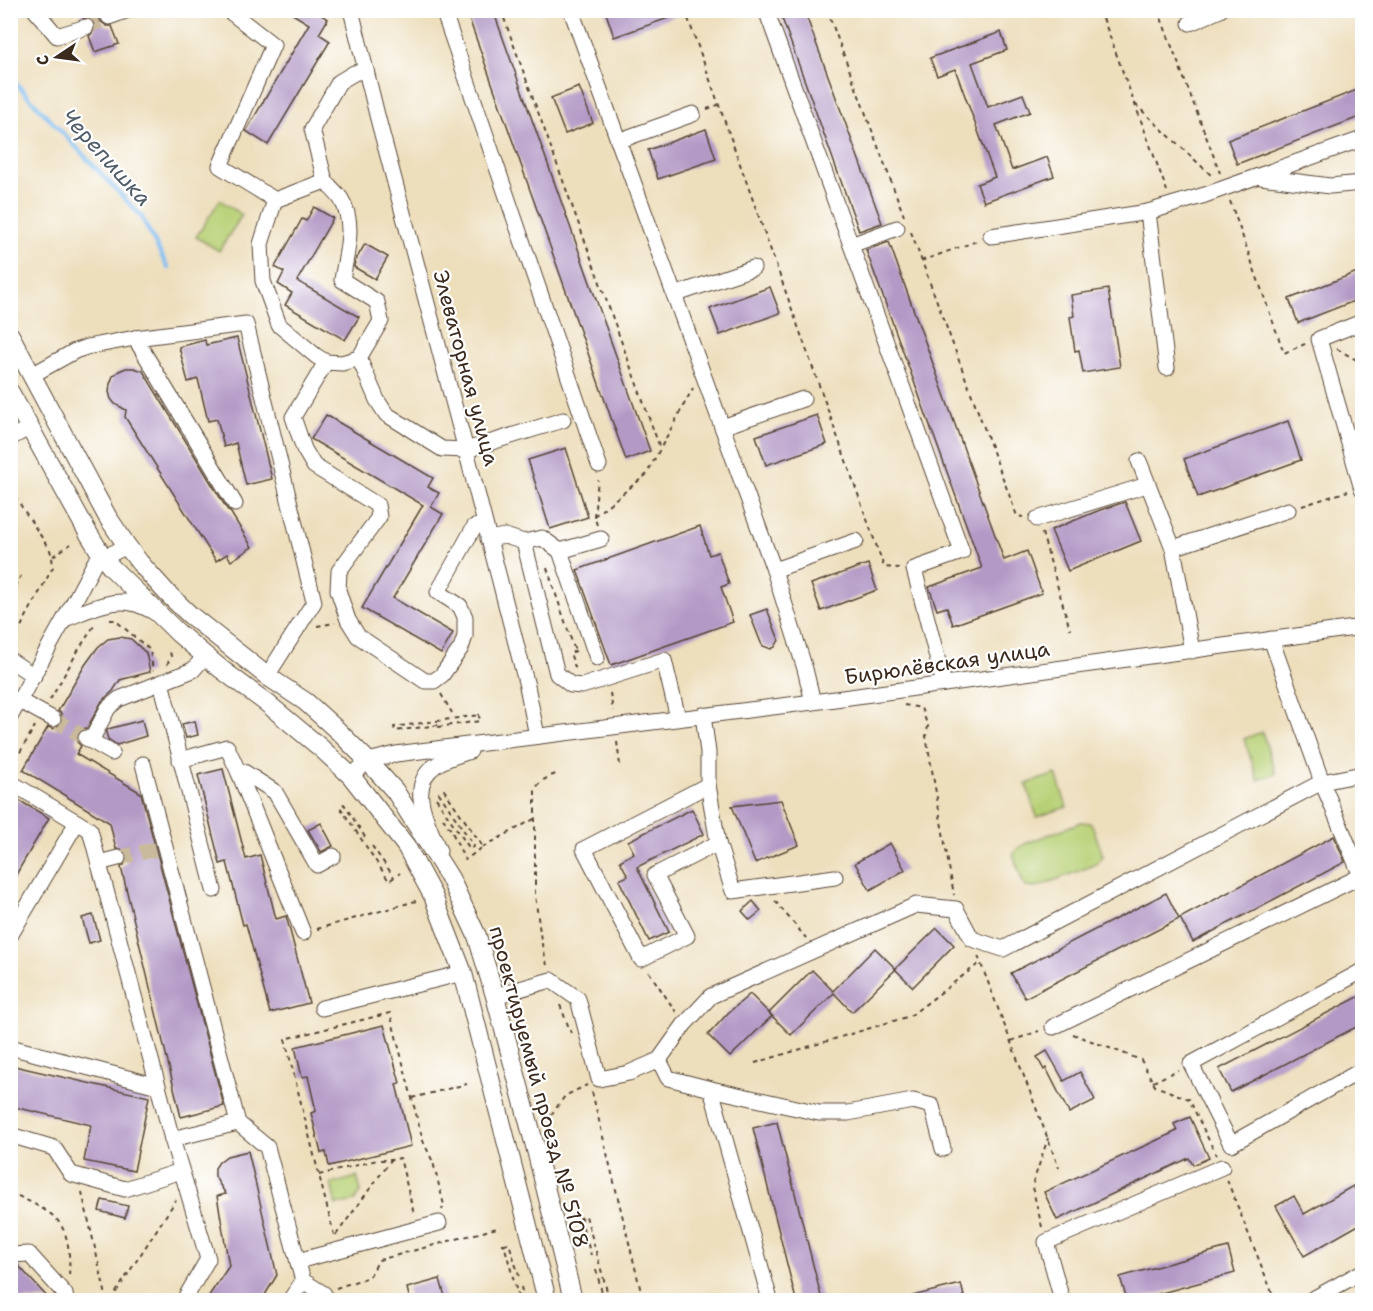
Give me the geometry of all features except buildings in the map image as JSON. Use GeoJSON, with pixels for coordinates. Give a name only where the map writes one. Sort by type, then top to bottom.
{"type":"FeatureCollection","features":[{"type":"Feature","properties":{"kind":"main road","name":"проектируемый проезд № 5108"},"geometry":{"type":"LineString","coordinates":[[10,335],[107,516],[127,546],[167,593],[190,615],[267,676],[306,702],[368,761],[395,791],[450,878],[477,936],[495,996],[573,1297]]}},
{"type":"Feature","properties":{"kind":"main road","name":"проектируемый проезд № 5108"},"geometry":{"type":"LineString","coordinates":[[10,392],[103,557],[111,567],[158,614],[205,656],[268,704],[351,776],[406,846],[433,896],[463,972],[547,1300]]}},
{"type":"Feature","properties":{"kind":"street"},"geometry":{"type":"LineString","coordinates":[[35,10],[57,36],[86,27]]}},
{"type":"Feature","properties":{"kind":"street"},"geometry":{"type":"LineString","coordinates":[[109,17],[128,10]]}},
{"type":"Feature","properties":{"kind":"street"},"geometry":{"type":"LineString","coordinates":[[228,10],[273,45],[220,166],[275,200]]}},
{"type":"Feature","properties":{"kind":"street","name":"Элеваторная улица"},"geometry":{"type":"LineString","coordinates":[[351,10],[527,686],[537,736]]}},
{"type":"Feature","properties":{"kind":"street"},"geometry":{"type":"LineString","coordinates":[[443,10],[599,465]]}},
{"type":"Feature","properties":{"kind":"street"},"geometry":{"type":"LineString","coordinates":[[570,10],[774,570],[813,702]]}},
{"type":"Feature","properties":{"kind":"street"},"geometry":{"type":"LineString","coordinates":[[766,10],[962,552],[914,569],[944,684]]}},
{"type":"Feature","properties":{"kind":"street"},"geometry":{"type":"LineString","coordinates":[[1190,23],[1220,10]]}},
{"type":"Feature","properties":{"kind":"street"},"geometry":{"type":"LineString","coordinates":[[275,200],[261,244],[263,281],[279,325],[326,362],[342,363],[359,358],[381,321],[377,302],[342,280],[350,220],[342,200],[325,181],[312,129],[339,82],[354,73],[366,70]]}},
{"type":"Feature","properties":{"kind":"street"},"geometry":{"type":"LineString","coordinates":[[618,141],[693,114]]}},
{"type":"Feature","properties":{"kind":"street"},"geometry":{"type":"LineString","coordinates":[[991,236],[1148,212],[1258,177],[1362,139]]}},
{"type":"Feature","properties":{"kind":"street"},"geometry":{"type":"LineString","coordinates":[[1258,177],[1330,186],[1362,183]]}},
{"type":"Feature","properties":{"kind":"street"},"geometry":{"type":"LineString","coordinates":[[275,200],[325,181]]}},
{"type":"Feature","properties":{"kind":"street"},"geometry":{"type":"LineString","coordinates":[[1148,212],[1167,368]]}},
{"type":"Feature","properties":{"kind":"street"},"geometry":{"type":"LineString","coordinates":[[851,245],[897,228]]}},
{"type":"Feature","properties":{"kind":"street"},"geometry":{"type":"LineString","coordinates":[[674,295],[753,268]]}},
{"type":"Feature","properties":{"kind":"street"},"geometry":{"type":"LineString","coordinates":[[1362,322],[1319,339],[1362,488]]}},
{"type":"Feature","properties":{"kind":"street"},"geometry":{"type":"LineString","coordinates":[[32,375],[75,351],[88,352],[135,338],[246,324],[314,602],[267,676]]}},
{"type":"Feature","properties":{"kind":"street"},"geometry":{"type":"LineString","coordinates":[[135,338],[235,504]]}},
{"type":"Feature","properties":{"kind":"street"},"geometry":{"type":"LineString","coordinates":[[359,358],[377,400],[386,414],[442,449],[466,450],[563,420]]}},
{"type":"Feature","properties":{"kind":"street"},"geometry":{"type":"LineString","coordinates":[[326,362],[293,417],[304,449],[314,466],[377,505],[379,517],[339,572],[338,590],[349,621],[358,636],[424,681],[434,681],[442,675],[461,648],[465,636],[465,617],[460,606],[438,592],[474,527],[531,541],[542,538],[560,551],[594,652]]}},
{"type":"Feature","properties":{"kind":"street"},"geometry":{"type":"LineString","coordinates":[[722,427],[803,399]]}},
{"type":"Feature","properties":{"kind":"street"},"geometry":{"type":"LineString","coordinates":[[10,438],[30,427]]}},
{"type":"Feature","properties":{"kind":"street"},"geometry":{"type":"LineString","coordinates":[[1139,461],[1173,548],[1191,651]]}},
{"type":"Feature","properties":{"kind":"street"},"geometry":{"type":"LineString","coordinates":[[1037,519],[1147,485]]}},
{"type":"Feature","properties":{"kind":"street"},"geometry":{"type":"LineString","coordinates":[[1173,548],[1288,510]]}},
{"type":"Feature","properties":{"kind":"street"},"geometry":{"type":"LineString","coordinates":[[560,551],[602,539]]}},
{"type":"Feature","properties":{"kind":"street"},"geometry":{"type":"LineString","coordinates":[[531,541],[557,674],[571,685],[582,687],[664,660],[678,718]]}},
{"type":"Feature","properties":{"kind":"street"},"geometry":{"type":"LineString","coordinates":[[774,570],[856,541]]}},
{"type":"Feature","properties":{"kind":"street"},"geometry":{"type":"LineString","coordinates":[[10,717],[95,562],[127,546]]}},
{"type":"Feature","properties":{"kind":"street"},"geometry":{"type":"LineString","coordinates":[[65,619],[96,607],[123,602],[135,604],[158,614]]}},
{"type":"Feature","properties":{"kind":"street","name":"Бирюлёвская улица"},"geometry":{"type":"LineString","coordinates":[[493,742],[813,702],[1362,627]]}},
{"type":"Feature","properties":{"kind":"street"},"geometry":{"type":"LineString","coordinates":[[1053,1026],[1362,876],[1322,782],[1271,639]]}},
{"type":"Feature","properties":{"kind":"street"},"geometry":{"type":"LineString","coordinates":[[112,753],[88,740],[108,708],[119,699],[158,681],[193,670],[205,656]]}},
{"type":"Feature","properties":{"kind":"street"},"geometry":{"type":"LineString","coordinates":[[10,660],[34,675]]}},
{"type":"Feature","properties":{"kind":"street"},"geometry":{"type":"LineString","coordinates":[[158,681],[214,890]]}},
{"type":"Feature","properties":{"kind":"street"},"geometry":{"type":"LineString","coordinates":[[20,701],[48,717]]}},
{"type":"Feature","properties":{"kind":"street"},"geometry":{"type":"LineString","coordinates":[[703,715],[708,752],[708,785],[718,843],[733,891],[835,877]]}},
{"type":"Feature","properties":{"kind":"street"},"geometry":{"type":"LineString","coordinates":[[351,776],[368,761],[396,754],[493,742]]}},
{"type":"Feature","properties":{"kind":"street"},"geometry":{"type":"LineString","coordinates":[[450,878],[422,807],[421,786],[426,775],[435,766],[493,742]]}},
{"type":"Feature","properties":{"kind":"street"},"geometry":{"type":"LineString","coordinates":[[180,760],[226,747],[239,773],[303,933]]}},
{"type":"Feature","properties":{"kind":"street"},"geometry":{"type":"LineString","coordinates":[[143,764],[163,847],[238,1123],[267,1147],[303,1281],[324,1294],[330,1294]]}},
{"type":"Feature","properties":{"kind":"street"},"geometry":{"type":"LineString","coordinates":[[239,773],[244,772],[275,792],[317,865],[333,856]]}},
{"type":"Feature","properties":{"kind":"street"},"geometry":{"type":"LineString","coordinates":[[495,996],[550,980],[578,999],[599,1079],[629,1073],[658,1060],[684,1025],[711,996],[916,905],[956,909],[972,939],[1003,949],[1322,782],[1362,774]]}},
{"type":"Feature","properties":{"kind":"street"},"geometry":{"type":"LineString","coordinates":[[10,782],[90,830],[172,1139],[208,1259],[184,1300]]}},
{"type":"Feature","properties":{"kind":"street"},"geometry":{"type":"LineString","coordinates":[[708,785],[584,849],[641,959],[687,936],[656,875],[718,843]]}},
{"type":"Feature","properties":{"kind":"street"},"geometry":{"type":"LineString","coordinates":[[10,936],[77,822]]}},
{"type":"Feature","properties":{"kind":"street"},"geometry":{"type":"LineString","coordinates":[[99,863],[118,858]]}},
{"type":"Feature","properties":{"kind":"street"},"geometry":{"type":"LineString","coordinates":[[1362,971],[1191,1064],[1231,1144],[1362,1070]]}},
{"type":"Feature","properties":{"kind":"street"},"geometry":{"type":"LineString","coordinates":[[322,1008],[463,972]]}},
{"type":"Feature","properties":{"kind":"street"},"geometry":{"type":"LineString","coordinates":[[10,1047],[158,1086]]}},
{"type":"Feature","properties":{"kind":"street"},"geometry":{"type":"LineString","coordinates":[[658,1060],[668,1078],[819,1113],[848,1113],[913,1101],[932,1106],[943,1149]]}},
{"type":"Feature","properties":{"kind":"street"},"geometry":{"type":"LineString","coordinates":[[711,1089],[770,1300]]}},
{"type":"Feature","properties":{"kind":"street"},"geometry":{"type":"LineString","coordinates":[[172,1139],[238,1123]]}},
{"type":"Feature","properties":{"kind":"street"},"geometry":{"type":"LineString","coordinates":[[10,1135],[54,1148],[71,1174],[125,1189],[183,1178]]}},
{"type":"Feature","properties":{"kind":"street"},"geometry":{"type":"LineString","coordinates":[[1062,1300],[1046,1242],[1222,1167]]}},
{"type":"Feature","properties":{"kind":"street"},"geometry":{"type":"LineString","coordinates":[[298,1261],[439,1223]]}},
{"type":"Feature","properties":{"kind":"street"},"geometry":{"type":"LineString","coordinates":[[10,1255],[29,1254],[66,1297]]}},
{"type":"Feature","properties":{"kind":"street"},"geometry":{"type":"LineString","coordinates":[[1311,1300],[1362,1272]]}},
{"type":"Feature","properties":{"kind":"street"},"geometry":{"type":"LineString","coordinates":[[290,1300],[303,1281]]}},
{"type":"Feature","properties":{"kind":"path"},"geometry":{"type":"LineString","coordinates":[[501,10],[660,448]]}},
{"type":"Feature","properties":{"kind":"path"},"geometry":{"type":"LineString","coordinates":[[685,10],[884,567],[914,569]]}},
{"type":"Feature","properties":{"kind":"path"},"geometry":{"type":"LineString","coordinates":[[827,10],[1017,516],[1037,519],[1071,629]]}},
{"type":"Feature","properties":{"kind":"path"},"geometry":{"type":"LineString","coordinates":[[1100,10],[1172,205]]}},
{"type":"Feature","properties":{"kind":"path"},"geometry":{"type":"LineString","coordinates":[[1158,10],[1284,353],[1319,339],[1362,363]]}},
{"type":"Feature","properties":{"kind":"path"},"geometry":{"type":"LineString","coordinates":[[1134,103],[1225,188]]}},
{"type":"Feature","properties":{"kind":"path"},"geometry":{"type":"LineString","coordinates":[[921,261],[991,236]]}},
{"type":"Feature","properties":{"kind":"path"},"geometry":{"type":"LineString","coordinates":[[594,516],[646,474],[702,372]]}},
{"type":"Feature","properties":{"kind":"path"},"geometry":{"type":"LineString","coordinates":[[599,465],[594,516],[602,539]]}},
{"type":"Feature","properties":{"kind":"path"},"geometry":{"type":"LineString","coordinates":[[1288,510],[1362,488]]}},
{"type":"Feature","properties":{"kind":"path"},"geometry":{"type":"LineString","coordinates":[[10,489],[50,550],[52,557],[52,570],[10,647]]}},
{"type":"Feature","properties":{"kind":"path"},"geometry":{"type":"LineString","coordinates":[[531,541],[575,651]]}},
{"type":"Feature","properties":{"kind":"path"},"geometry":{"type":"LineString","coordinates":[[52,557],[71,544]]}},
{"type":"Feature","properties":{"kind":"path"},"geometry":{"type":"LineString","coordinates":[[10,595],[22,574]]}},
{"type":"Feature","properties":{"kind":"path"},"geometry":{"type":"LineString","coordinates":[[104,619],[116,620],[150,650],[158,681]]}},
{"type":"Feature","properties":{"kind":"path"},"geometry":{"type":"LineString","coordinates":[[10,769],[48,717],[79,649],[100,620]]}},
{"type":"Feature","properties":{"kind":"path"},"geometry":{"type":"LineString","coordinates":[[297,630],[349,621]]}},
{"type":"Feature","properties":{"kind":"path"},"geometry":{"type":"LineString","coordinates":[[582,687],[570,653],[594,652]]}},
{"type":"Feature","properties":{"kind":"path"},"geometry":{"type":"LineString","coordinates":[[434,681],[452,713]]}},
{"type":"Feature","properties":{"kind":"path"},"geometry":{"type":"LineString","coordinates":[[610,693],[613,714]]}},
{"type":"Feature","properties":{"kind":"path"},"geometry":{"type":"LineString","coordinates":[[904,705],[921,708],[928,726],[926,736],[956,909]]}},
{"type":"Feature","properties":{"kind":"path"},"geometry":{"type":"LineString","coordinates":[[478,710],[479,715],[480,721],[395,731],[394,726],[479,715]]}},
{"type":"Feature","properties":{"kind":"path"},"geometry":{"type":"LineString","coordinates":[[617,742],[620,765]]}},
{"type":"Feature","properties":{"kind":"path"},"geometry":{"type":"LineString","coordinates":[[433,794],[470,849],[474,846],[439,793],[444,790],[483,847]]}},
{"type":"Feature","properties":{"kind":"path"},"geometry":{"type":"LineString","coordinates":[[365,837],[344,804],[340,807],[389,881],[400,873]]}},
{"type":"Feature","properties":{"kind":"path"},"geometry":{"type":"LineString","coordinates":[[450,830],[465,860],[483,847],[536,818]]}},
{"type":"Feature","properties":{"kind":"path"},"geometry":{"type":"LineString","coordinates":[[372,846],[394,878]]}},
{"type":"Feature","properties":{"kind":"path"},"geometry":{"type":"LineString","coordinates":[[764,886],[816,949]]}},
{"type":"Feature","properties":{"kind":"path"},"geometry":{"type":"LineString","coordinates":[[303,933],[416,901]]}},
{"type":"Feature","properties":{"kind":"path"},"geometry":{"type":"LineString","coordinates":[[972,939],[1059,1168]]}},
{"type":"Feature","properties":{"kind":"path"},"geometry":{"type":"LineString","coordinates":[[641,959],[684,1025]]}},
{"type":"Feature","properties":{"kind":"path"},"geometry":{"type":"LineString","coordinates":[[755,1063],[910,1016],[981,962]]}},
{"type":"Feature","properties":{"kind":"path"},"geometry":{"type":"LineString","coordinates":[[391,1160],[335,1237],[285,1040],[390,1013],[423,1141],[433,1162],[444,1204],[439,1223]]}},
{"type":"Feature","properties":{"kind":"path"},"geometry":{"type":"LineString","coordinates":[[1011,1041],[1053,1026],[1141,1060],[1155,1086],[1190,1099],[1222,1167],[1275,1300]]}},
{"type":"Feature","properties":{"kind":"path"},"geometry":{"type":"LineString","coordinates":[[1153,1082],[1191,1064]]}},
{"type":"Feature","properties":{"kind":"path"},"geometry":{"type":"LineString","coordinates":[[551,1115],[565,1096],[599,1079]]}},
{"type":"Feature","properties":{"kind":"path"},"geometry":{"type":"LineString","coordinates":[[412,1098],[467,1084]]}},
{"type":"Feature","properties":{"kind":"path"},"geometry":{"type":"LineString","coordinates":[[1046,1242],[1032,1186],[1048,1138]]}},
{"type":"Feature","properties":{"kind":"path"},"geometry":{"type":"LineString","coordinates":[[319,1175],[377,1160],[400,1158],[418,1228]]}},
{"type":"Feature","properties":{"kind":"path"},"geometry":{"type":"LineString","coordinates":[[78,1176],[107,1300]]}},
{"type":"Feature","properties":{"kind":"path"},"geometry":{"type":"LineString","coordinates":[[111,1300],[183,1178]]}},
{"type":"Feature","properties":{"kind":"path"},"geometry":{"type":"LineString","coordinates":[[10,1192],[51,1214],[64,1232],[69,1267],[66,1297]]}},
{"type":"Feature","properties":{"kind":"path"},"geometry":{"type":"LineString","coordinates":[[591,1255],[579,1218],[586,1216],[609,1298],[604,1300],[595,1266]]}},
{"type":"Feature","properties":{"kind":"path"},"geometry":{"type":"LineString","coordinates":[[330,1294],[369,1277],[379,1260],[501,1227]]}},
{"type":"Feature","properties":{"kind":"path"},"geometry":{"type":"LineString","coordinates":[[519,1276],[509,1243],[502,1244],[519,1300]]}},
{"type":"Feature","properties":{"kind":"path"},"geometry":{"type":"LineString","coordinates":[[520,1287],[524,1300]]}},
{"type":"Feature","properties":{"kind":"green space"},"geometry":{"type":"Polygon","coordinates":[[[220,200],[242,215],[219,251],[196,237],[220,200]]]}},
{"type":"Feature","properties":{"kind":"green space"},"geometry":{"type":"Polygon","coordinates":[[[1262,732],[1276,774],[1258,780],[1244,739],[1262,732]]]}},
{"type":"Feature","properties":{"kind":"green space"},"geometry":{"type":"Polygon","coordinates":[[[1056,774],[1067,807],[1037,817],[1026,784],[1056,774]]]}},
{"type":"Feature","properties":{"kind":"green space"},"geometry":{"type":"Polygon","coordinates":[[[1081,822],[1090,823],[1093,827],[1103,856],[1089,867],[1035,888],[1026,887],[1013,854],[1027,843],[1081,822]]]}},
{"type":"Feature","properties":{"kind":"green space"},"geometry":{"type":"Polygon","coordinates":[[[357,1177],[361,1191],[355,1201],[336,1205],[331,1184],[357,1177]]]}},
{"type":"Feature","properties":{"kind":"waterway","name":"Черепишка"},"geometry":{"type":"LineString","coordinates":[[10,77],[141,216],[168,268]]}},
{"type":"Feature","properties":{"kind":"tunnel"},"geometry":{"type":"LineString","coordinates":[[86,27],[109,17]]}},
{"type":"Feature","properties":{"kind":"tunnel"},"geometry":{"type":"LineString","coordinates":[[53,719],[86,738]]}},
{"type":"Feature","properties":{"kind":"tunnel"},"geometry":{"type":"LineString","coordinates":[[118,858],[160,848]]}}]}
